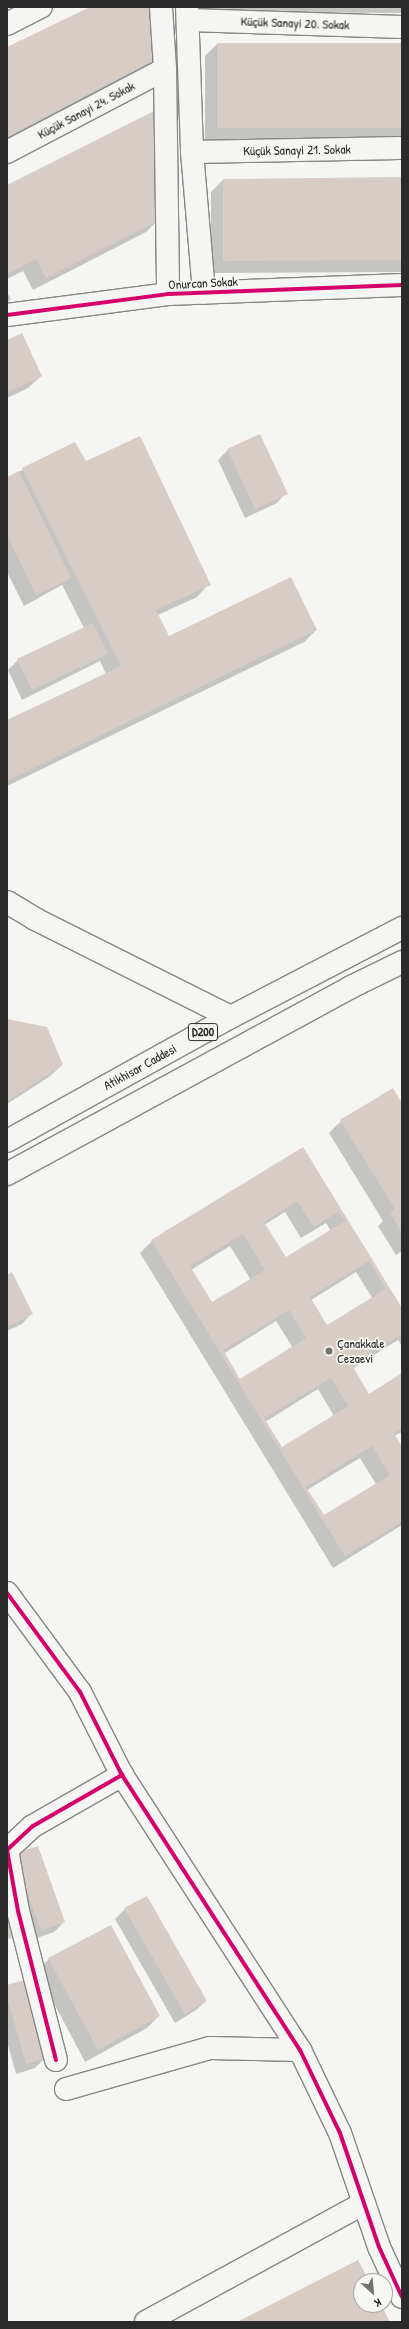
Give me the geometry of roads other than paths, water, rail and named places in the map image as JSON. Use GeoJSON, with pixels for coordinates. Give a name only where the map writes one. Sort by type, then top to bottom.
{"type":"FeatureCollection","features":[{"type":"Feature","properties":{"kind":"main road"},"geometry":{"type":"LineString","coordinates":[[7,24],[41,7]]}},
{"type":"Feature","properties":{"kind":"main road"},"geometry":{"type":"LineString","coordinates":[[161,7],[165,68],[168,294]]}},
{"type":"Feature","properties":{"kind":"main road"},"geometry":{"type":"LineString","coordinates":[[188,13],[192,152],[204,292]]}},
{"type":"Feature","properties":{"kind":"main road","name":"Küçük Sanayi 20. Sokak"},"geometry":{"type":"LineString","coordinates":[[188,13],[402,26]]}},
{"type":"Feature","properties":{"kind":"main road","name":"Küçük Sanayi 24. Sokak"},"geometry":{"type":"LineString","coordinates":[[7,152],[165,68]]}},
{"type":"Feature","properties":{"kind":"main road","name":"Küçük Sanayi 21. Sokak"},"geometry":{"type":"LineString","coordinates":[[192,152],[402,148]]}},
{"type":"Feature","properties":{"kind":"main road","name":"Onurcan Sokak"},"geometry":{"type":"LineString","coordinates":[[7,315],[168,294],[402,285]]}},
{"type":"Feature","properties":{"kind":"main road"},"geometry":{"type":"LineString","coordinates":[[7,902],[35,920],[231,1017]]}},
{"type":"Feature","properties":{"kind":"main road","name":"Atikhisar Caddesi"},"geometry":{"type":"LineString","coordinates":[[11,1138],[231,1017],[402,928]]}},
{"type":"Feature","properties":{"kind":"main road","name":"D200"},"geometry":{"type":"LineString","coordinates":[[7,1174],[350,987],[402,962]]}},
{"type":"Feature","properties":{"kind":"main road"},"geometry":{"type":"LineString","coordinates":[[11,1138],[31,1161]]}},
{"type":"Feature","properties":{"kind":"main road"},"geometry":{"type":"LineString","coordinates":[[7,1593],[80,1692],[122,1775],[300,2050],[340,2133],[379,2247],[402,2297]]}},
{"type":"Feature","properties":{"kind":"main road"},"geometry":{"type":"LineString","coordinates":[[56,2060],[18,1910],[7,1850],[33,1826],[122,1775]]}},
{"type":"Feature","properties":{"kind":"main road"},"geometry":{"type":"LineString","coordinates":[[66,2090],[210,2048],[300,2050]]}},
{"type":"Feature","properties":{"kind":"main road"},"geometry":{"type":"LineString","coordinates":[[146,2322],[364,2203]]}},
{"type":"Feature","properties":{"kind":"place","name":"Çanakkale Cezaevi"},"geometry":{"type":"Point","coordinates":[329,1351]}}]}
